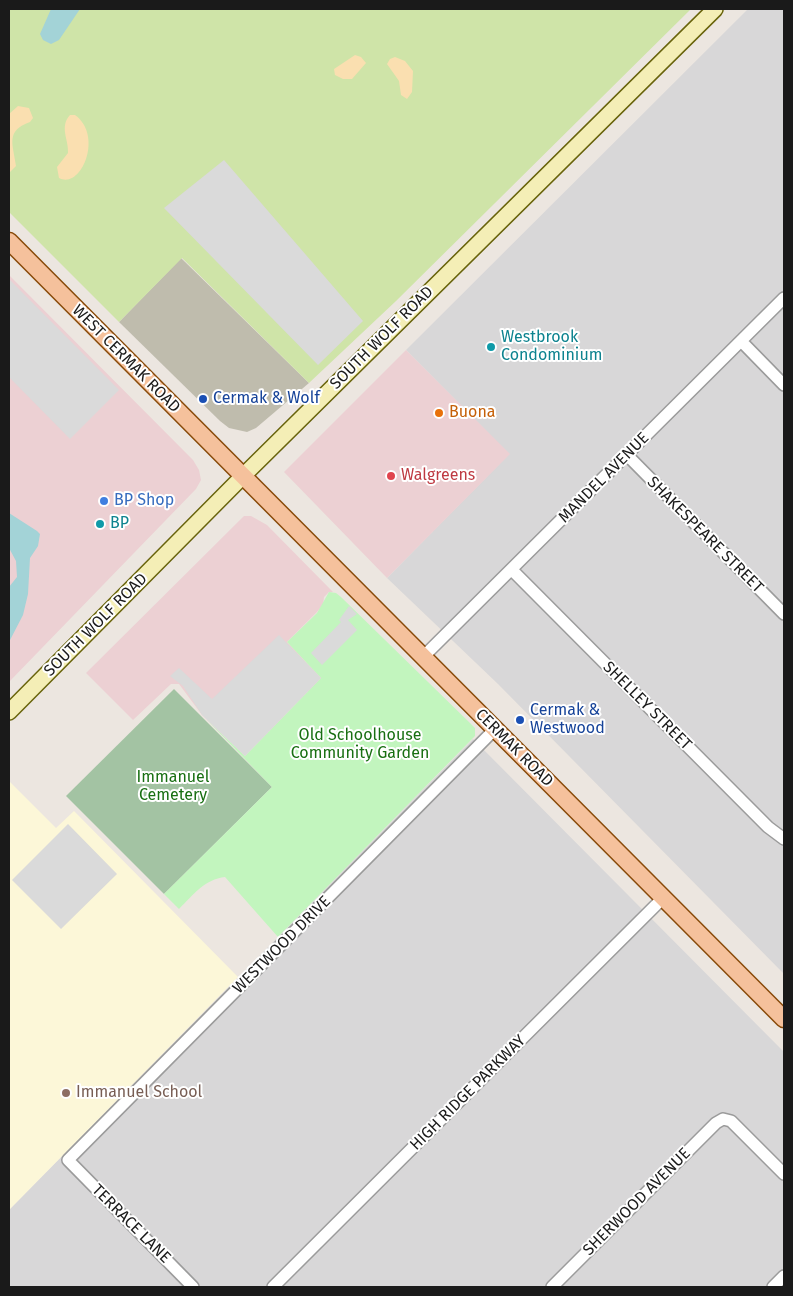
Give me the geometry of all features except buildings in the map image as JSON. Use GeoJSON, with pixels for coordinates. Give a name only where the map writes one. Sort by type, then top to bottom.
{"type":"FeatureCollection","features":[{"type":"Feature","properties":{"kind":"main road","name":"SOUTH WOLF ROAD"},"geometry":{"type":"LineString","coordinates":[[9,712],[243,476],[715,9]]}},
{"type":"Feature","properties":{"kind":"main road","name":"WEST CERMAK ROAD"},"geometry":{"type":"LineString","coordinates":[[9,242],[243,476]]}},
{"type":"Feature","properties":{"kind":"main road","name":"CERMAK ROAD"},"geometry":{"type":"LineString","coordinates":[[243,476],[784,1020]]}},
{"type":"Feature","properties":{"kind":"street","name":"MANDEL AVENUE"},"geometry":{"type":"LineString","coordinates":[[423,657],[784,298]]}},
{"type":"Feature","properties":{"kind":"street"},"geometry":{"type":"LineString","coordinates":[[741,341],[784,385]]}},
{"type":"Feature","properties":{"kind":"street","name":"SHAKESPEARE STREET"},"geometry":{"type":"LineString","coordinates":[[627,455],[784,614]]}},
{"type":"Feature","properties":{"kind":"street","name":"SHELLEY STREET"},"geometry":{"type":"LineString","coordinates":[[512,570],[768,827],[784,840]]}},
{"type":"Feature","properties":{"kind":"street","name":"WESTWOOD DRIVE"},"geometry":{"type":"LineString","coordinates":[[68,1160],[495,729]]}},
{"type":"Feature","properties":{"kind":"street","name":"HIGH RIDGE PARKWAY"},"geometry":{"type":"LineString","coordinates":[[273,1287],[662,898]]}},
{"type":"Feature","properties":{"kind":"street","name":"SHERWOOD AVENUE"},"geometry":{"type":"LineString","coordinates":[[552,1287],[716,1122],[724,1119],[734,1124],[784,1174]]}},
{"type":"Feature","properties":{"kind":"street","name":"TERRACE LANE"},"geometry":{"type":"LineString","coordinates":[[68,1160],[193,1287]]}},
{"type":"Feature","properties":{"kind":"street"},"geometry":{"type":"LineString","coordinates":[[773,1287],[784,1276]]}},
{"type":"Feature","properties":{"kind":"shaded area"},"geometry":{"type":"Polygon","coordinates":[[[748,9],[784,9],[784,974],[498,684],[387,578],[509,454],[406,350],[748,9]]]}},
{"type":"Feature","properties":{"kind":"shaded area"},"geometry":{"type":"Polygon","coordinates":[[[224,160],[363,321],[318,365],[164,208],[224,160]]]}},
{"type":"Feature","properties":{"kind":"shaded area"},"geometry":{"type":"Polygon","coordinates":[[[181,258],[309,383],[256,428],[247,432],[229,428],[220,421],[119,322],[181,258]]]}},
{"type":"Feature","properties":{"kind":"shaded area"},"geometry":{"type":"Polygon","coordinates":[[[9,275],[193,460],[199,470],[201,480],[196,489],[9,682],[9,275]]]}},
{"type":"Feature","properties":{"kind":"shaded area"},"geometry":{"type":"Polygon","coordinates":[[[9,279],[119,390],[70,439],[9,377],[9,279]]]}},
{"type":"Feature","properties":{"kind":"shaded area"},"geometry":{"type":"Polygon","coordinates":[[[406,350],[510,454],[387,578],[284,472],[406,350]]]}},
{"type":"Feature","properties":{"kind":"shaded area"},"geometry":{"type":"Polygon","coordinates":[[[244,516],[251,516],[267,525],[333,592],[329,592],[324,597],[323,605],[287,642],[321,678],[245,756],[202,715],[179,684],[171,684],[133,720],[86,673],[244,516]]]}},
{"type":"Feature","properties":{"kind":"shaded area"},"geometry":{"type":"Polygon","coordinates":[[[349,606],[357,614],[348,620],[357,630],[322,665],[311,653],[341,622],[339,620],[349,606]]]}},
{"type":"Feature","properties":{"kind":"shaded area"},"geometry":{"type":"Polygon","coordinates":[[[279,635],[321,678],[245,756],[202,715],[183,686],[170,676],[179,668],[212,699],[279,635]]]}},
{"type":"Feature","properties":{"kind":"shaded area"},"geometry":{"type":"Polygon","coordinates":[[[473,739],[784,1052],[784,1287],[9,1287],[9,1210],[473,739]]]}},
{"type":"Feature","properties":{"kind":"shaded area","name":"Immanuel School"},"geometry":{"type":"Polygon","coordinates":[[[9,781],[56,828],[74,811],[238,977],[9,1210],[9,781]]]}},
{"type":"Feature","properties":{"kind":"shaded area"},"geometry":{"type":"Polygon","coordinates":[[[68,824],[117,874],[61,929],[12,880],[68,824]]]}},
{"type":"Feature","properties":{"kind":"green space"},"geometry":{"type":"Polygon","coordinates":[[[9,9],[691,9],[396,301],[309,383],[182,258],[119,322],[9,212],[9,9]]]}},
{"type":"Feature","properties":{"kind":"green space","name":"Old Schoolhouse Community Garden"},"geometry":{"type":"Polygon","coordinates":[[[329,592],[336,593],[341,597],[470,723],[475,728],[475,736],[278,937],[225,877],[205,884],[179,909],[164,894],[272,787],[206,719],[245,756],[321,678],[287,642],[317,613],[329,592]]]}},
{"type":"Feature","properties":{"kind":"green space","name":"Immanuel Cemetery"},"geometry":{"type":"Polygon","coordinates":[[[174,689],[272,787],[164,894],[66,796],[174,689]]]}},
{"type":"Feature","properties":{"kind":"sand"},"geometry":{"type":"Polygon","coordinates":[[[355,55],[361,57],[366,63],[352,79],[343,79],[335,75],[334,69],[355,55]]]}},
{"type":"Feature","properties":{"kind":"sand"},"geometry":{"type":"Polygon","coordinates":[[[395,57],[405,61],[413,71],[412,92],[407,99],[401,95],[399,81],[387,64],[390,59],[395,57]]]}},
{"type":"Feature","properties":{"kind":"sand"},"geometry":{"type":"Polygon","coordinates":[[[18,106],[29,108],[33,118],[14,134],[12,139],[16,166],[10,172],[9,114],[18,106]]]}},
{"type":"Feature","properties":{"kind":"sand"},"geometry":{"type":"Polygon","coordinates":[[[70,115],[75,115],[84,124],[88,135],[88,147],[86,159],[81,169],[75,176],[67,180],[59,178],[57,167],[68,153],[65,124],[70,115]]]}},
{"type":"Feature","properties":{"kind":"water"},"geometry":{"type":"Polygon","coordinates":[[[51,9],[80,9],[59,40],[51,44],[43,40],[40,34],[51,9]]]}},
{"type":"Feature","properties":{"kind":"water"},"geometry":{"type":"Polygon","coordinates":[[[9,513],[40,534],[38,546],[30,558],[28,594],[23,615],[9,642],[9,587],[17,577],[16,561],[9,548],[9,513]]]}},
{"type":"Feature","properties":{"kind":"place","name":"Westbrook Condominium"},"geometry":{"type":"Point","coordinates":[491,347]}},
{"type":"Feature","properties":{"kind":"place","name":"Cermak & Wolf"},"geometry":{"type":"Point","coordinates":[203,399]}},
{"type":"Feature","properties":{"kind":"place","name":"Buona"},"geometry":{"type":"Point","coordinates":[439,413]}},
{"type":"Feature","properties":{"kind":"place","name":"Walgreens"},"geometry":{"type":"Point","coordinates":[391,476]}},
{"type":"Feature","properties":{"kind":"place","name":"BP Shop"},"geometry":{"type":"Point","coordinates":[104,501]}},
{"type":"Feature","properties":{"kind":"place","name":"BP"},"geometry":{"type":"Point","coordinates":[100,524]}},
{"type":"Feature","properties":{"kind":"place","name":"Cermak & Westwood"},"geometry":{"type":"Point","coordinates":[520,720]}},
{"type":"Feature","properties":{"kind":"place","name":"Immanuel School"},"geometry":{"type":"Point","coordinates":[66,1093]}}]}
